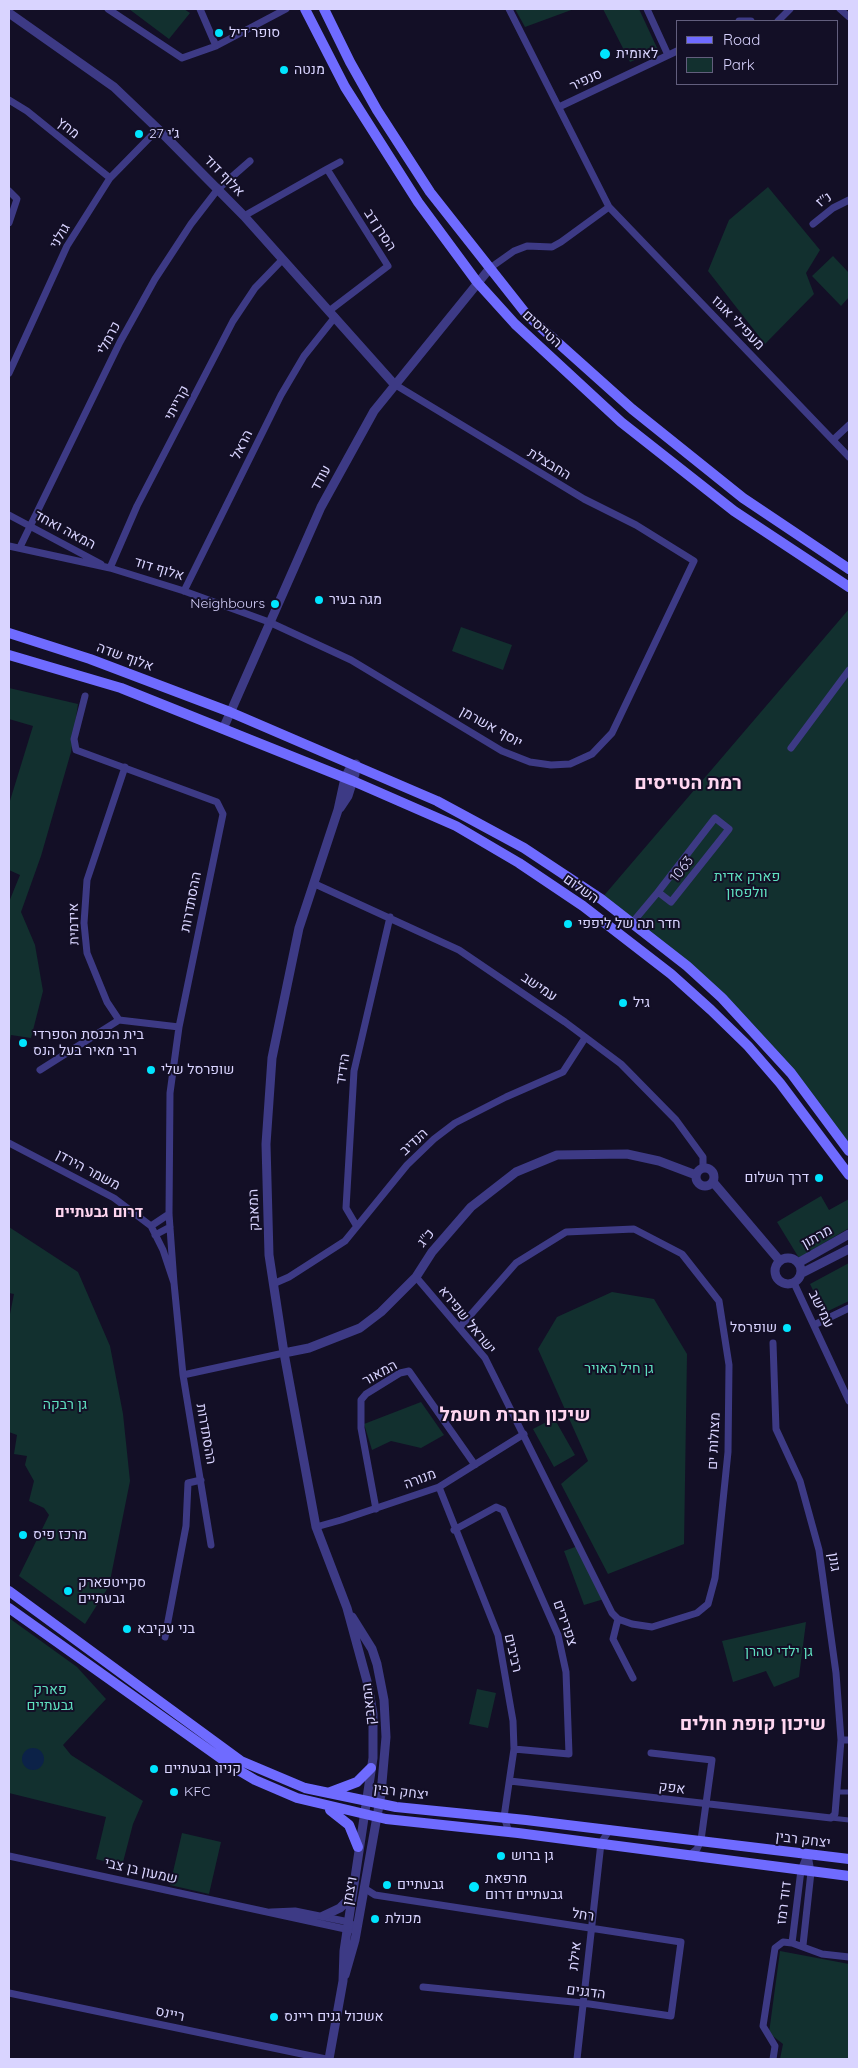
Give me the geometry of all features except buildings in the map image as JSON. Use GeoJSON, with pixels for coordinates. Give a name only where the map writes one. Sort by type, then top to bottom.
{"type":"FeatureCollection","features":[{"type":"Feature","properties":{"kind":"main road","name":"הטייסים"},"geometry":{"type":"LineString","coordinates":[[305,9],[366,120],[418,202],[477,282],[515,324],[621,422],[734,511],[849,587]]}},
{"type":"Feature","properties":{"kind":"main road","name":"הטייסים"},"geometry":{"type":"LineString","coordinates":[[324,9],[350,62],[377,110],[430,192],[527,315],[632,409],[743,498],[849,569]]}},
{"type":"Feature","properties":{"kind":"main road","name":"אלוף שדה"},"geometry":{"type":"LineString","coordinates":[[9,633],[90,659],[230,712]]}},
{"type":"Feature","properties":{"kind":"main road"},"geometry":{"type":"LineString","coordinates":[[9,654],[121,688],[223,729]]}},
{"type":"Feature","properties":{"kind":"main road","name":"השלום"},"geometry":{"type":"LineString","coordinates":[[230,712],[356,764],[470,818],[524,848],[602,899],[687,966],[758,1034],[791,1073],[849,1151]]}},
{"type":"Feature","properties":{"kind":"main road","name":"השלום"},"geometry":{"type":"LineString","coordinates":[[223,729],[456,826],[519,863],[583,906],[671,974],[748,1046],[808,1118],[849,1175]]}},
{"type":"Feature","properties":{"kind":"main road","name":"יצחק רבין"},"geometry":{"type":"LineString","coordinates":[[9,1591],[241,1761],[272,1776],[325,1794],[379,1804],[701,1840],[849,1859]]}},
{"type":"Feature","properties":{"kind":"main road","name":"יצחק רבין"},"geometry":{"type":"LineString","coordinates":[[9,1608],[232,1767],[279,1791],[316,1803],[376,1818],[601,1843],[849,1876]]}},
{"type":"Feature","properties":{"kind":"main road"},"geometry":{"type":"LineString","coordinates":[[325,1794],[351,1786],[371,1768]]}},
{"type":"Feature","properties":{"kind":"main road"},"geometry":{"type":"LineString","coordinates":[[316,1803],[346,1821],[358,1847]]}},
{"type":"Feature","properties":{"kind":"street"},"geometry":{"type":"LineString","coordinates":[[108,9],[182,58],[216,46],[286,9]]}},
{"type":"Feature","properties":{"kind":"street"},"geometry":{"type":"LineString","coordinates":[[200,9],[216,46]]}},
{"type":"Feature","properties":{"kind":"street","name":"מעפילי אגוז"},"geometry":{"type":"LineString","coordinates":[[510,9],[609,207],[849,457]]}},
{"type":"Feature","properties":{"kind":"street"},"geometry":{"type":"LineString","coordinates":[[647,9],[668,55]]}},
{"type":"Feature","properties":{"kind":"street"},"geometry":{"type":"LineString","coordinates":[[779,20],[790,9]]}},
{"type":"Feature","properties":{"kind":"street"},"geometry":{"type":"LineString","coordinates":[[840,9],[849,17]]}},
{"type":"Feature","properties":{"kind":"street","name":"אלוף דוד"},"geometry":{"type":"LineString","coordinates":[[9,13],[114,87],[158,128],[244,216],[394,384]]}},
{"type":"Feature","properties":{"kind":"street","name":"סנפיר"},"geometry":{"type":"LineString","coordinates":[[559,107],[676,51]]}},
{"type":"Feature","properties":{"kind":"street","name":"מחץ"},"geometry":{"type":"LineString","coordinates":[[9,100],[27,111],[110,178]]}},
{"type":"Feature","properties":{"kind":"street","name":"גולני"},"geometry":{"type":"LineString","coordinates":[[9,373],[67,246],[110,178],[158,128]]}},
{"type":"Feature","properties":{"kind":"street","name":"כרמלי"},"geometry":{"type":"LineString","coordinates":[[20,547],[120,342],[155,278],[218,189],[250,161]]}},
{"type":"Feature","properties":{"kind":"street"},"geometry":{"type":"LineString","coordinates":[[244,216],[340,162]]}},
{"type":"Feature","properties":{"kind":"street","name":"הסרן דב"},"geometry":{"type":"LineString","coordinates":[[327,169],[388,266],[332,314]]}},
{"type":"Feature","properties":{"kind":"street"},"geometry":{"type":"LineString","coordinates":[[9,191],[17,199],[9,223]]}},
{"type":"Feature","properties":{"kind":"street","name":"נ\"ז"},"geometry":{"type":"LineString","coordinates":[[813,224],[833,208],[849,200]]}},
{"type":"Feature","properties":{"kind":"street"},"geometry":{"type":"LineString","coordinates":[[490,268],[514,251],[527,246],[552,247],[609,207]]}},
{"type":"Feature","properties":{"kind":"street","name":"קרייתי"},"geometry":{"type":"LineString","coordinates":[[110,568],[137,506],[233,321],[255,288],[282,259]]}},
{"type":"Feature","properties":{"kind":"street","name":"עודד"},"geometry":{"type":"LineString","coordinates":[[223,729],[321,507],[374,411],[490,268]]}},
{"type":"Feature","properties":{"kind":"street","name":"הראל"},"geometry":{"type":"LineString","coordinates":[[184,591],[281,395],[332,314]]}},
{"type":"Feature","properties":{"kind":"street","name":"החבצלת"},"geometry":{"type":"LineString","coordinates":[[394,384],[584,499],[636,525],[694,560]]}},
{"type":"Feature","properties":{"kind":"street"},"geometry":{"type":"LineString","coordinates":[[833,440],[849,425]]}},
{"type":"Feature","properties":{"kind":"street","name":"המאה ואחד"},"geometry":{"type":"LineString","coordinates":[[9,515],[110,568]]}},
{"type":"Feature","properties":{"kind":"street","name":"אלוף דוד"},"geometry":{"type":"LineString","coordinates":[[9,546],[110,568],[184,591],[269,622]]}},
{"type":"Feature","properties":{"kind":"street","name":"יוסף אשרמן"},"geometry":{"type":"LineString","coordinates":[[269,622],[351,660],[502,751],[530,762],[551,765],[570,764],[592,754],[612,733],[694,560]]}},
{"type":"Feature","properties":{"kind":"street"},"geometry":{"type":"LineString","coordinates":[[791,748],[849,670]]}},
{"type":"Feature","properties":{"kind":"street","name":"ההסתדרות"},"geometry":{"type":"LineString","coordinates":[[85,696],[74,739],[76,750],[125,766],[217,802],[223,814],[178,1027],[170,1093],[169,1214],[174,1284],[183,1375],[201,1480],[188,1483],[186,1526],[165,1637]]}},
{"type":"Feature","properties":{"kind":"street","name":"המאבק"},"geometry":{"type":"LineString","coordinates":[[356,764],[348,770],[349,780],[299,928],[272,1058],[266,1144],[267,1212],[273,1284],[316,1526],[347,1608],[368,1685],[373,1714],[371,1768],[366,1802]]}},
{"type":"Feature","properties":{"kind":"street","name":"אידמית"},"geometry":{"type":"LineString","coordinates":[[119,1020],[106,1002],[87,953],[84,923],[87,880],[125,766]]}},
{"type":"Feature","properties":{"kind":"street","name":"1063"},"geometry":{"type":"LineString","coordinates":[[632,923],[715,818],[729,829],[671,902],[658,892]]}},
{"type":"Feature","properties":{"kind":"street","name":"עמישב"},"geometry":{"type":"LineString","coordinates":[[315,884],[459,950],[565,1022],[622,1064],[676,1120],[703,1157],[703,1168]]}},
{"type":"Feature","properties":{"kind":"street","name":"הידיד"},"geometry":{"type":"LineString","coordinates":[[356,1225],[346,1208],[354,1071],[390,917]]}},
{"type":"Feature","properties":{"kind":"street"},"geometry":{"type":"LineString","coordinates":[[40,1070],[119,1020],[178,1027]]}},
{"type":"Feature","properties":{"kind":"street","name":"הנדיב"},"geometry":{"type":"LineString","coordinates":[[273,1284],[289,1277],[345,1241],[356,1225],[407,1165],[434,1139],[455,1123],[506,1097],[563,1072],[585,1038]]}},
{"type":"Feature","properties":{"kind":"street","name":"משמר הירדן"},"geometry":{"type":"LineString","coordinates":[[9,1143],[114,1198],[151,1226]]}},
{"type":"Feature","properties":{"kind":"street","name":"כ\"ג"},"geometry":{"type":"LineString","coordinates":[[183,1375],[308,1348],[360,1328],[381,1312],[416,1277],[432,1252],[471,1207],[516,1172],[557,1155],[627,1154],[659,1161],[696,1175]]}},
{"type":"Feature","properties":{"kind":"street"},"geometry":{"type":"LineString","coordinates":[[713,1182],[703,1186],[697,1182],[696,1175],[703,1168],[713,1172],[713,1182],[780,1261]]}},
{"type":"Feature","properties":{"kind":"street"},"geometry":{"type":"LineString","coordinates":[[151,1226],[169,1214]]}},
{"type":"Feature","properties":{"kind":"street","name":"ההסתדרות"},"geometry":{"type":"LineString","coordinates":[[151,1226],[174,1284]]}},
{"type":"Feature","properties":{"kind":"street"},"geometry":{"type":"LineString","coordinates":[[155,1235],[170,1227]]}},
{"type":"Feature","properties":{"kind":"street","name":"מצולות ים"},"geometry":{"type":"LineString","coordinates":[[460,1327],[516,1263],[566,1232],[634,1229],[682,1254],[719,1301],[729,1365],[728,1452],[715,1578],[708,1604],[698,1613],[652,1627],[632,1624],[618,1619]]}},
{"type":"Feature","properties":{"kind":"street","name":"מרתון"},"geometry":{"type":"LineString","coordinates":[[798,1263],[849,1234]]}},
{"type":"Feature","properties":{"kind":"street","name":"מרתון"},"geometry":{"type":"LineString","coordinates":[[802,1273],[849,1249]]}},
{"type":"Feature","properties":{"kind":"street"},"geometry":{"type":"LineString","coordinates":[[790,1258],[798,1263],[802,1273],[794,1283],[786,1284],[778,1280],[775,1271],[780,1261],[790,1258]]}},
{"type":"Feature","properties":{"kind":"street","name":"ישראל שפירא"},"geometry":{"type":"LineString","coordinates":[[416,1277],[485,1358],[524,1434]]}},
{"type":"Feature","properties":{"kind":"street","name":"עמישב"},"geometry":{"type":"LineString","coordinates":[[794,1283],[849,1401]]}},
{"type":"Feature","properties":{"kind":"street"},"geometry":{"type":"LineString","coordinates":[[814,1325],[849,1308]]}},
{"type":"Feature","properties":{"kind":"street","name":"גונן"},"geometry":{"type":"LineString","coordinates":[[773,1343],[776,1429],[800,1481],[819,1550],[836,1673],[841,1740],[838,1792]]}},
{"type":"Feature","properties":{"kind":"street","name":"המאור"},"geometry":{"type":"LineString","coordinates":[[376,1509],[361,1428],[361,1400],[366,1394],[400,1373],[409,1371],[475,1465]]}},
{"type":"Feature","properties":{"kind":"street"},"geometry":{"type":"LineString","coordinates":[[524,1434],[612,1613],[618,1619],[614,1639],[633,1678]]}},
{"type":"Feature","properties":{"kind":"street","name":"מנורה"},"geometry":{"type":"LineString","coordinates":[[316,1526],[376,1509],[439,1487],[524,1434]]}},
{"type":"Feature","properties":{"kind":"street"},"geometry":{"type":"LineString","coordinates":[[201,1480],[211,1545]]}},
{"type":"Feature","properties":{"kind":"street","name":"רביבים"},"geometry":{"type":"LineString","coordinates":[[439,1487],[454,1530],[498,1635],[514,1721],[514,1749],[504,1817],[508,1832]]}},
{"type":"Feature","properties":{"kind":"street","name":"צפרירים"},"geometry":{"type":"LineString","coordinates":[[454,1530],[496,1507],[503,1510],[558,1635],[566,1672],[569,1754],[514,1749]]}},
{"type":"Feature","properties":{"kind":"street","name":"המאבק"},"geometry":{"type":"LineString","coordinates":[[347,1608],[372,1649],[381,1682],[386,1737],[379,1804]]}},
{"type":"Feature","properties":{"kind":"street"},"geometry":{"type":"LineString","coordinates":[[841,1740],[849,1740]]}},
{"type":"Feature","properties":{"kind":"street"},"geometry":{"type":"LineString","coordinates":[[651,1753],[712,1760],[701,1840],[697,1849],[690,1855]]}},
{"type":"Feature","properties":{"kind":"street","name":"אפק"},"geometry":{"type":"LineString","coordinates":[[510,1781],[849,1820]]}},
{"type":"Feature","properties":{"kind":"street"},"geometry":{"type":"LineString","coordinates":[[830,1818],[835,1814],[838,1792],[849,1792]]}},
{"type":"Feature","properties":{"kind":"street","name":"ויצמן"},"geometry":{"type":"LineString","coordinates":[[328,2059],[343,1981],[358,1847],[366,1802]]}},
{"type":"Feature","properties":{"kind":"street","name":"ויצמן"},"geometry":{"type":"LineString","coordinates":[[343,1981],[350,1964],[379,1804]]}},
{"type":"Feature","properties":{"kind":"street","name":"אילת"},"geometry":{"type":"LineString","coordinates":[[577,2059],[601,1843],[610,1830]]}},
{"type":"Feature","properties":{"kind":"street","name":"דוד רמז"},"geometry":{"type":"LineString","coordinates":[[773,2059],[775,2046],[763,2026],[772,1953],[778,1944],[792,1942],[801,1870],[808,1854]]}},
{"type":"Feature","properties":{"kind":"street","name":"דוד רמז"},"geometry":{"type":"LineString","coordinates":[[803,1945],[812,1872],[808,1854]]}},
{"type":"Feature","properties":{"kind":"street","name":"שמעון בן צבי"},"geometry":{"type":"LineString","coordinates":[[9,1856],[268,1912],[348,1926]]}},
{"type":"Feature","properties":{"kind":"street","name":"רחל"},"geometry":{"type":"LineString","coordinates":[[364,1888],[375,1895],[681,1942]]}},
{"type":"Feature","properties":{"kind":"street"},"geometry":{"type":"LineString","coordinates":[[323,1916],[340,1908],[352,1896]]}},
{"type":"Feature","properties":{"kind":"street","name":"שמעון בן צבי"},"geometry":{"type":"LineString","coordinates":[[268,1912],[295,1910],[323,1916],[357,1929]]}},
{"type":"Feature","properties":{"kind":"street","name":"הדגנים"},"geometry":{"type":"LineString","coordinates":[[423,1987],[583,2004],[670,2016],[681,1942]]}},
{"type":"Feature","properties":{"kind":"street"},"geometry":{"type":"LineString","coordinates":[[792,1942],[822,1954],[849,1958]]}},
{"type":"Feature","properties":{"kind":"street","name":"ריינס"},"geometry":{"type":"LineString","coordinates":[[9,1993],[328,2059]]}},
{"type":"Feature","properties":{"kind":"green space"},"geometry":{"type":"Polygon","coordinates":[[[129,9],[184,9],[190,13],[169,39],[129,9]]]}},
{"type":"Feature","properties":{"kind":"green space"},"geometry":{"type":"Polygon","coordinates":[[[515,9],[574,9],[525,27],[515,9]]]}},
{"type":"Feature","properties":{"kind":"green space"},"geometry":{"type":"Polygon","coordinates":[[[603,9],[639,9],[658,50],[630,62],[603,9]]]}},
{"type":"Feature","properties":{"kind":"green space"},"geometry":{"type":"Polygon","coordinates":[[[768,187],[820,250],[806,273],[814,294],[765,344],[708,271],[729,220],[768,187]]]}},
{"type":"Feature","properties":{"kind":"green space"},"geometry":{"type":"Polygon","coordinates":[[[833,256],[849,273],[849,297],[841,306],[812,276],[833,256]]]}},
{"type":"Feature","properties":{"kind":"green space","name":"פארק אדית וולפסון"},"geometry":{"type":"Polygon","coordinates":[[[849,609],[849,1152],[825,1118],[722,997],[601,899],[849,609]]]}},
{"type":"Feature","properties":{"kind":"green space"},"geometry":{"type":"Polygon","coordinates":[[[461,627],[512,645],[503,670],[452,651],[461,627]]]}},
{"type":"Feature","properties":{"kind":"green space"},"geometry":{"type":"Polygon","coordinates":[[[9,688],[78,704],[71,752],[41,856],[21,912],[35,945],[43,991],[31,1038],[11,1035],[9,1047],[9,902],[20,875],[9,870],[9,804],[33,726],[9,719],[9,688]]]}},
{"type":"Feature","properties":{"kind":"green space"},"geometry":{"type":"Polygon","coordinates":[[[821,1196],[829,1210],[849,1199],[849,1228],[799,1258],[777,1222],[821,1196]]]}},
{"type":"Feature","properties":{"kind":"green space","name":"גן רבקה"},"geometry":{"type":"Polygon","coordinates":[[[9,1227],[78,1272],[110,1346],[123,1414],[130,1481],[109,1586],[85,1624],[19,1576],[49,1515],[44,1508],[29,1501],[34,1481],[25,1465],[27,1456],[14,1454],[17,1435],[9,1432],[9,1319],[14,1294],[9,1293],[9,1227]]]}},
{"type":"Feature","properties":{"kind":"green space"},"geometry":{"type":"Polygon","coordinates":[[[849,1263],[849,1301],[824,1313],[810,1284],[849,1263]]]}},
{"type":"Feature","properties":{"kind":"green space","name":"גן חיל האויר"},"geometry":{"type":"Polygon","coordinates":[[[612,1292],[654,1299],[687,1354],[684,1544],[608,1574],[561,1484],[588,1461],[538,1349],[557,1317],[612,1292]]]}},
{"type":"Feature","properties":{"kind":"green space"},"geometry":{"type":"Polygon","coordinates":[[[421,1402],[444,1435],[421,1448],[391,1441],[372,1450],[364,1424],[421,1402]]]}},
{"type":"Feature","properties":{"kind":"green space"},"geometry":{"type":"Polygon","coordinates":[[[554,1418],[575,1455],[554,1467],[533,1429],[554,1418]]]}},
{"type":"Feature","properties":{"kind":"green space"},"geometry":{"type":"Polygon","coordinates":[[[578,1546],[604,1599],[584,1605],[564,1551],[578,1546]]]}},
{"type":"Feature","properties":{"kind":"green space","name":"פארק גבעתיים"},"geometry":{"type":"Polygon","coordinates":[[[9,1618],[77,1667],[106,1699],[63,1745],[71,1755],[143,1801],[133,1824],[122,1866],[96,1859],[106,1817],[9,1793],[9,1618]]]}},
{"type":"Feature","properties":{"kind":"green space","name":"גן ילדי טהרן"},"geometry":{"type":"Polygon","coordinates":[[[806,1622],[799,1677],[774,1687],[766,1671],[733,1682],[722,1641],[806,1622]]]}},
{"type":"Feature","properties":{"kind":"green space"},"geometry":{"type":"Polygon","coordinates":[[[477,1689],[496,1693],[488,1728],[469,1724],[477,1689]]]}},
{"type":"Feature","properties":{"kind":"green space"},"geometry":{"type":"Polygon","coordinates":[[[182,1833],[221,1842],[209,1894],[170,1885],[182,1833]]]}},
{"type":"Feature","properties":{"kind":"green space"},"geometry":{"type":"Polygon","coordinates":[[[780,1951],[849,1964],[849,2059],[780,2059],[783,2044],[769,2033],[780,1951]]]}},
{"type":"Feature","properties":{"kind":"water"},"geometry":{"type":"Polygon","coordinates":[[[33,1748],[41,1751],[44,1759],[41,1767],[33,1770],[25,1767],[22,1759],[25,1751],[33,1748]]]}},
{"type":"Feature","properties":{"kind":"place","name":"סופר דיל"},"geometry":{"type":"Point","coordinates":[219,33]}},
{"type":"Feature","properties":{"kind":"place","name":"לאומית"},"geometry":{"type":"Point","coordinates":[605,54]}},
{"type":"Feature","properties":{"kind":"place","name":"מנטה"},"geometry":{"type":"Point","coordinates":[284,70]}},
{"type":"Feature","properties":{"kind":"place","name":"ג׳י 27"},"geometry":{"type":"Point","coordinates":[139,134]}},
{"type":"Feature","properties":{"kind":"place","name":"מגה בעיר"},"geometry":{"type":"Point","coordinates":[319,600]}},
{"type":"Feature","properties":{"kind":"place","name":"Neighbours"},"geometry":{"type":"Point","coordinates":[275,604]}},
{"type":"Feature","properties":{"kind":"place","name":"חדר תה של ליפפי"},"geometry":{"type":"Point","coordinates":[568,924]}},
{"type":"Feature","properties":{"kind":"place","name":"גיל"},"geometry":{"type":"Point","coordinates":[623,1003]}},
{"type":"Feature","properties":{"kind":"place","name":"בית הכנסת הספרדי רבי מאיר בעל הנס"},"geometry":{"type":"Point","coordinates":[23,1043]}},
{"type":"Feature","properties":{"kind":"place","name":"שופרסל שלי"},"geometry":{"type":"Point","coordinates":[151,1070]}},
{"type":"Feature","properties":{"kind":"place","name":"דרך השלום"},"geometry":{"type":"Point","coordinates":[819,1178]}},
{"type":"Feature","properties":{"kind":"place","name":"שופרסל"},"geometry":{"type":"Point","coordinates":[787,1328]}},
{"type":"Feature","properties":{"kind":"place","name":"מרכז פיס"},"geometry":{"type":"Point","coordinates":[23,1535]}},
{"type":"Feature","properties":{"kind":"place","name":"סקייטפארק גבעתיים"},"geometry":{"type":"Point","coordinates":[68,1591]}},
{"type":"Feature","properties":{"kind":"place","name":"בני עקיבא"},"geometry":{"type":"Point","coordinates":[127,1629]}},
{"type":"Feature","properties":{"kind":"place","name":"קניון גבעתיים"},"geometry":{"type":"Point","coordinates":[154,1769]}},
{"type":"Feature","properties":{"kind":"place","name":"KFC"},"geometry":{"type":"Point","coordinates":[174,1792]}},
{"type":"Feature","properties":{"kind":"place","name":"גן ברוש"},"geometry":{"type":"Point","coordinates":[501,1856]}},
{"type":"Feature","properties":{"kind":"place","name":"גבעתיים"},"geometry":{"type":"Point","coordinates":[387,1885]}},
{"type":"Feature","properties":{"kind":"place","name":"מרפאת גבעתיים דרום"},"geometry":{"type":"Point","coordinates":[474,1887]}},
{"type":"Feature","properties":{"kind":"place","name":"מכולת"},"geometry":{"type":"Point","coordinates":[375,1919]}},
{"type":"Feature","properties":{"kind":"place","name":"אשכול גנים ריינס"},"geometry":{"type":"Point","coordinates":[274,2017]}},
{"type":"Feature","properties":{"kind":"district","name":"רמת הטייסים"},"geometry":{"type":"Point","coordinates":[688,783]}},
{"type":"Feature","properties":{"kind":"district","name":"דרום גבעתיים"},"geometry":{"type":"Point","coordinates":[99,1212]}},
{"type":"Feature","properties":{"kind":"district","name":"שיכון חברת חשמל"},"geometry":{"type":"Point","coordinates":[515,1415]}},
{"type":"Feature","properties":{"kind":"district","name":"שיכון קופת חולים"},"geometry":{"type":"Point","coordinates":[753,1724]}}]}
